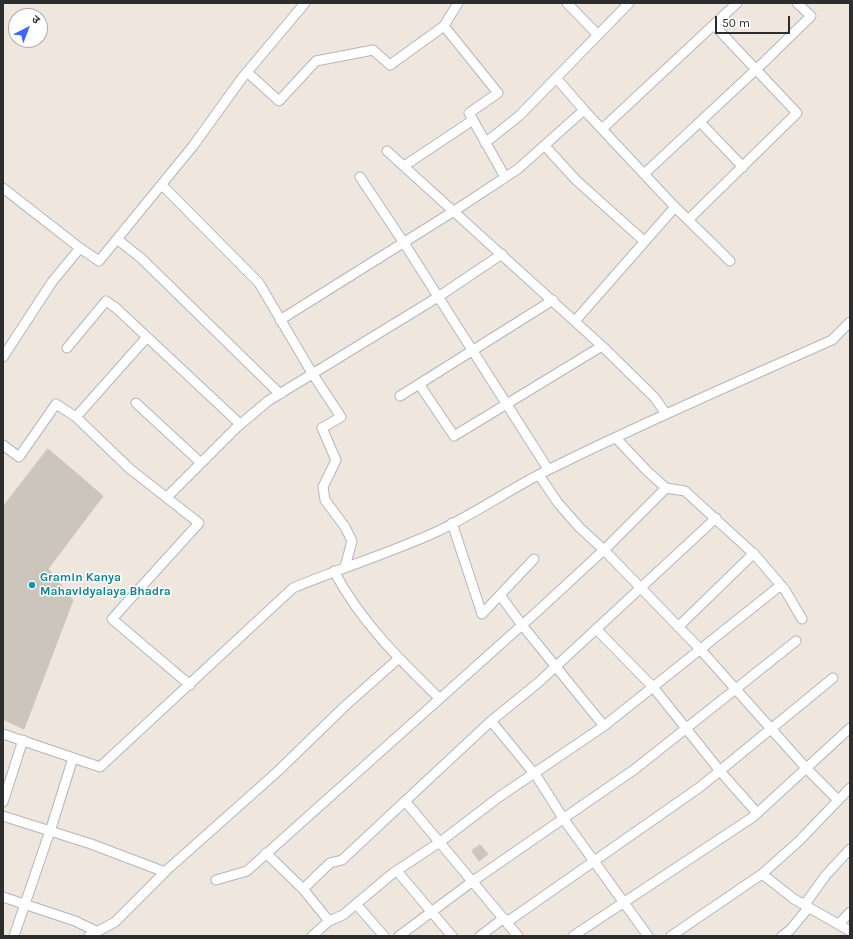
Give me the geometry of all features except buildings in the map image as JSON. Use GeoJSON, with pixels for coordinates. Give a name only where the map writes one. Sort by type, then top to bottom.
{"type":"FeatureCollection","features":[{"type":"Feature","properties":{"kind":"street"},"geometry":{"type":"LineString","coordinates":[[3,188],[99,261],[193,146],[247,72],[305,3]]}},
{"type":"Feature","properties":{"kind":"street"},"geometry":{"type":"LineString","coordinates":[[247,72],[279,101],[316,61],[373,50],[390,65],[444,26],[458,3]]}},
{"type":"Feature","properties":{"kind":"street"},"geometry":{"type":"LineString","coordinates":[[567,3],[598,35]]}},
{"type":"Feature","properties":{"kind":"street"},"geometry":{"type":"LineString","coordinates":[[486,142],[519,116],[629,3]]}},
{"type":"Feature","properties":{"kind":"street"},"geometry":{"type":"LineString","coordinates":[[602,129],[737,3]]}},
{"type":"Feature","properties":{"kind":"street"},"geometry":{"type":"LineString","coordinates":[[644,174],[810,16],[797,3]]}},
{"type":"Feature","properties":{"kind":"street"},"geometry":{"type":"LineString","coordinates":[[688,220],[797,113],[714,25]]}},
{"type":"Feature","properties":{"kind":"street"},"geometry":{"type":"LineString","coordinates":[[444,26],[498,93],[469,113],[505,177]]}},
{"type":"Feature","properties":{"kind":"street"},"geometry":{"type":"LineString","coordinates":[[557,78],[584,110],[675,207],[730,261]]}},
{"type":"Feature","properties":{"kind":"street"},"geometry":{"type":"LineString","coordinates":[[280,320],[404,243],[505,177],[545,146],[584,110]]}},
{"type":"Feature","properties":{"kind":"street"},"geometry":{"type":"LineString","coordinates":[[404,166],[473,120]]}},
{"type":"Feature","properties":{"kind":"street"},"geometry":{"type":"LineString","coordinates":[[700,122],[743,167]]}},
{"type":"Feature","properties":{"kind":"street"},"geometry":{"type":"LineString","coordinates":[[545,146],[576,180],[644,241]]}},
{"type":"Feature","properties":{"kind":"street"},"geometry":{"type":"LineString","coordinates":[[387,151],[602,346],[655,398],[666,414]]}},
{"type":"Feature","properties":{"kind":"street"},"geometry":{"type":"LineString","coordinates":[[360,177],[473,350],[548,470]]}},
{"type":"Feature","properties":{"kind":"street"},"geometry":{"type":"LineString","coordinates":[[162,185],[259,283],[312,373],[341,418],[322,428],[336,460],[323,487],[325,500],[345,527],[352,541],[346,567]]}},
{"type":"Feature","properties":{"kind":"street"},"geometry":{"type":"LineString","coordinates":[[575,321],[675,207]]}},
{"type":"Feature","properties":{"kind":"street"},"geometry":{"type":"LineString","coordinates":[[117,239],[142,259],[280,394]]}},
{"type":"Feature","properties":{"kind":"street"},"geometry":{"type":"LineString","coordinates":[[3,357],[52,282],[80,248]]}},
{"type":"Feature","properties":{"kind":"street"},"geometry":{"type":"LineString","coordinates":[[167,497],[240,424],[280,394],[438,297],[502,254]]}},
{"type":"Feature","properties":{"kind":"street"},"geometry":{"type":"LineString","coordinates":[[400,396],[553,300]]}},
{"type":"Feature","properties":{"kind":"street"},"geometry":{"type":"LineString","coordinates":[[67,348],[106,301],[147,337],[240,424]]}},
{"type":"Feature","properties":{"kind":"street"},"geometry":{"type":"LineString","coordinates":[[3,734],[100,767],[190,686],[293,588],[334,571],[398,549],[452,523],[548,470],[666,414],[832,340],[850,322]]}},
{"type":"Feature","properties":{"kind":"street"},"geometry":{"type":"LineString","coordinates":[[76,417],[147,337]]}},
{"type":"Feature","properties":{"kind":"street"},"geometry":{"type":"LineString","coordinates":[[419,384],[454,436],[602,346]]}},
{"type":"Feature","properties":{"kind":"street"},"geometry":{"type":"LineString","coordinates":[[136,403],[201,463]]}},
{"type":"Feature","properties":{"kind":"street"},"geometry":{"type":"LineString","coordinates":[[3,445],[18,457],[56,404],[76,417],[130,469],[199,523],[112,619],[190,686]]}},
{"type":"Feature","properties":{"kind":"street"},"geometry":{"type":"LineString","coordinates":[[616,438],[647,471],[666,488],[685,491],[754,553],[781,585],[802,619]]}},
{"type":"Feature","properties":{"kind":"street"},"geometry":{"type":"LineString","coordinates":[[539,475],[558,503],[580,528],[604,550],[700,649],[806,768],[838,800]]}},
{"type":"Feature","properties":{"kind":"street"},"geometry":{"type":"LineString","coordinates":[[216,880],[247,871],[317,810],[439,698],[522,625],[604,550],[666,488]]}},
{"type":"Feature","properties":{"kind":"street"},"geometry":{"type":"LineString","coordinates":[[303,889],[330,863],[342,860],[491,721],[556,666],[716,518]]}},
{"type":"Feature","properties":{"kind":"street"},"geometry":{"type":"LineString","coordinates":[[452,523],[482,614],[534,559]]}},
{"type":"Feature","properties":{"kind":"street"},"geometry":{"type":"LineString","coordinates":[[678,627],[754,553]]}},
{"type":"Feature","properties":{"kind":"street"},"geometry":{"type":"LineString","coordinates":[[334,571],[347,597],[398,659],[439,698]]}},
{"type":"Feature","properties":{"kind":"street"},"geometry":{"type":"LineString","coordinates":[[313,936],[329,921],[344,915],[397,871],[440,842],[499,797],[604,726],[781,585]]}},
{"type":"Feature","properties":{"kind":"street"},"geometry":{"type":"LineString","coordinates":[[500,595],[522,625],[604,726]]}},
{"type":"Feature","properties":{"kind":"street"},"geometry":{"type":"LineString","coordinates":[[596,629],[652,687],[720,771],[757,813]]}},
{"type":"Feature","properties":{"kind":"street"},"geometry":{"type":"LineString","coordinates":[[399,936],[473,881],[635,769],[796,641]]}},
{"type":"Feature","properties":{"kind":"street"},"geometry":{"type":"LineString","coordinates":[[3,897],[75,921],[92,934],[114,922],[165,872],[398,659]]}},
{"type":"Feature","properties":{"kind":"street"},"geometry":{"type":"LineString","coordinates":[[480,936],[662,814],[720,771],[833,678]]}},
{"type":"Feature","properties":{"kind":"street"},"geometry":{"type":"LineString","coordinates":[[491,721],[534,773],[563,818],[648,936]]}},
{"type":"Feature","properties":{"kind":"street"},"geometry":{"type":"LineString","coordinates":[[573,936],[757,813],[850,728]]}},
{"type":"Feature","properties":{"kind":"street"},"geometry":{"type":"LineString","coordinates":[[3,802],[23,740]]}},
{"type":"Feature","properties":{"kind":"street"},"geometry":{"type":"LineString","coordinates":[[14,936],[73,758]]}},
{"type":"Feature","properties":{"kind":"street"},"geometry":{"type":"LineString","coordinates":[[671,936],[762,874],[798,842],[850,788]]}},
{"type":"Feature","properties":{"kind":"street"},"geometry":{"type":"LineString","coordinates":[[405,801],[518,936]]}},
{"type":"Feature","properties":{"kind":"street"},"geometry":{"type":"LineString","coordinates":[[3,816],[91,844],[165,872]]}},
{"type":"Feature","properties":{"kind":"street"},"geometry":{"type":"LineString","coordinates":[[782,936],[790,930],[826,875],[850,849]]}},
{"type":"Feature","properties":{"kind":"street"},"geometry":{"type":"LineString","coordinates":[[266,853],[303,889],[329,921]]}},
{"type":"Feature","properties":{"kind":"street"},"geometry":{"type":"LineString","coordinates":[[397,871],[452,936]]}},
{"type":"Feature","properties":{"kind":"street"},"geometry":{"type":"LineString","coordinates":[[762,874],[807,906],[850,931]]}},
{"type":"Feature","properties":{"kind":"street"},"geometry":{"type":"LineString","coordinates":[[356,904],[384,936]]}},
{"type":"Feature","properties":{"kind":"street"},"geometry":{"type":"LineString","coordinates":[[839,924],[850,912]]}},
{"type":"Feature","properties":{"kind":"place","name":"Gramin Kanya Mahavidyalaya Bhadra"},"geometry":{"type":"Point","coordinates":[32,585]}}]}
